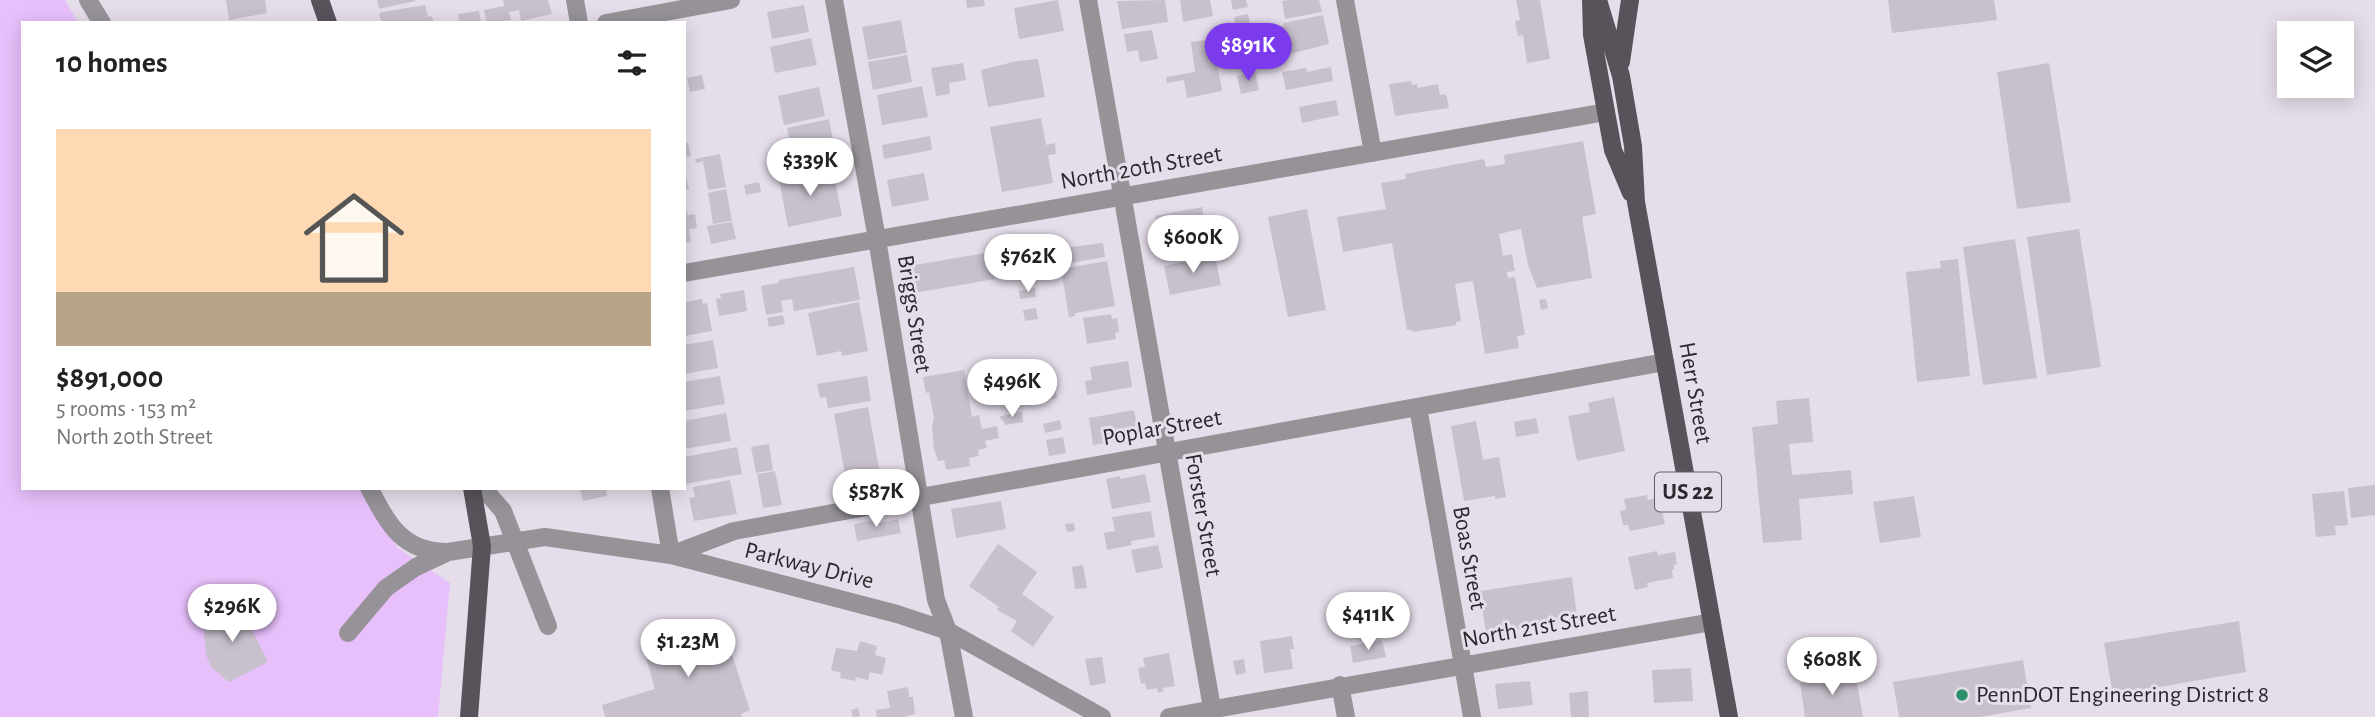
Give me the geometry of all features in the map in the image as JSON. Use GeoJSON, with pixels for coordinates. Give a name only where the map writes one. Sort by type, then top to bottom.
{"type":"FeatureCollection","features":[{"type":"Feature","properties":{"kind":"main road"},"geometry":{"type":"LineString","coordinates":[[320,0],[327,21]]}},
{"type":"Feature","properties":{"kind":"main road","name":"Herr Street"},"geometry":{"type":"LineString","coordinates":[[1591,0],[1592,35],[1613,150],[1636,202]]}},
{"type":"Feature","properties":{"kind":"main road","name":"Herr Street"},"geometry":{"type":"LineString","coordinates":[[1598,0],[1621,76],[1633,146],[1636,202],[1729,717]]}},
{"type":"Feature","properties":{"kind":"main road","name":"US 22"},"geometry":{"type":"LineString","coordinates":[[1621,76],[1624,31],[1630,0]]}},
{"type":"Feature","properties":{"kind":"main road"},"geometry":{"type":"LineString","coordinates":[[468,717],[482,546],[472,490]]}},
{"type":"Feature","properties":{"kind":"street"},"geometry":{"type":"LineString","coordinates":[[88,0],[101,21]]}},
{"type":"Feature","properties":{"kind":"street"},"geometry":{"type":"LineString","coordinates":[[575,0],[579,21]]}},
{"type":"Feature","properties":{"kind":"street"},"geometry":{"type":"LineString","coordinates":[[618,21],[731,0]]}},
{"type":"Feature","properties":{"kind":"street","name":"Briggs Street"},"geometry":{"type":"LineString","coordinates":[[834,0],[877,239],[936,600],[948,631],[964,717]]}},
{"type":"Feature","properties":{"kind":"street","name":"Forster Street"},"geometry":{"type":"LineString","coordinates":[[1088,0],[1212,708]]}},
{"type":"Feature","properties":{"kind":"street"},"geometry":{"type":"LineString","coordinates":[[1345,0],[1373,153]]}},
{"type":"Feature","properties":{"kind":"street","name":"North 20th Street"},"geometry":{"type":"LineString","coordinates":[[686,273],[1606,112]]}},
{"type":"Feature","properties":{"kind":"street","name":"Poplar Street"},"geometry":{"type":"LineString","coordinates":[[671,555],[734,531],[1665,362]]}},
{"type":"Feature","properties":{"kind":"street","name":"Boas Street"},"geometry":{"type":"LineString","coordinates":[[1418,407],[1472,717]]}},
{"type":"Feature","properties":{"kind":"street"},"geometry":{"type":"LineString","coordinates":[[370,490],[385,517],[404,541],[427,552],[449,552]]}},
{"type":"Feature","properties":{"kind":"street"},"geometry":{"type":"LineString","coordinates":[[485,490],[502,511],[548,626]]}},
{"type":"Feature","properties":{"kind":"street"},"geometry":{"type":"LineString","coordinates":[[660,490],[671,555]]}},
{"type":"Feature","properties":{"kind":"street","name":"Parkway Drive"},"geometry":{"type":"LineString","coordinates":[[449,552],[545,537],[671,555],[897,614],[948,631],[1102,717]]}},
{"type":"Feature","properties":{"kind":"street"},"geometry":{"type":"LineString","coordinates":[[348,633],[386,589],[402,575],[449,552]]}},
{"type":"Feature","properties":{"kind":"street","name":"North 21st Street"},"geometry":{"type":"LineString","coordinates":[[1169,717],[1712,622]]}},
{"type":"Feature","properties":{"kind":"street"},"geometry":{"type":"LineString","coordinates":[[1340,685],[1346,717]]}},
{"type":"Feature","properties":{"kind":"shaded area"},"geometry":{"type":"Polygon","coordinates":[[[0,0],[65,0],[77,21],[21,21],[21,490],[360,490],[398,548],[450,583],[438,717],[0,717],[0,0]]]}},
{"type":"Feature","properties":{"kind":"building"},"geometry":{"type":"Polygon","coordinates":[[[226,0],[265,0],[267,13],[229,20],[226,0]]]}},
{"type":"Feature","properties":{"kind":"building"},"geometry":{"type":"Polygon","coordinates":[[[377,0],[415,0],[415,1],[379,9],[377,0]]]}},
{"type":"Feature","properties":{"kind":"building"},"geometry":{"type":"Polygon","coordinates":[[[503,0],[548,0],[552,14],[521,21],[519,10],[509,12],[511,20],[487,21],[484,10],[504,6],[503,0]]]}},
{"type":"Feature","properties":{"kind":"building"},"geometry":{"type":"Polygon","coordinates":[[[966,0],[984,0],[985,6],[967,8],[966,0]]]}},
{"type":"Feature","properties":{"kind":"building"},"geometry":{"type":"Polygon","coordinates":[[[1058,0],[1064,31],[1019,39],[1014,8],[1058,0]]]}},
{"type":"Feature","properties":{"kind":"building"},"geometry":{"type":"Polygon","coordinates":[[[1165,0],[1168,22],[1122,29],[1117,1],[1165,0]]]}},
{"type":"Feature","properties":{"kind":"building"},"geometry":{"type":"Polygon","coordinates":[[[1180,0],[1210,0],[1213,16],[1183,22],[1180,0]]]}},
{"type":"Feature","properties":{"kind":"building"},"geometry":{"type":"Polygon","coordinates":[[[1231,0],[1246,0],[1248,7],[1233,10],[1231,0]]]}},
{"type":"Feature","properties":{"kind":"building"},"geometry":{"type":"Polygon","coordinates":[[[1319,0],[1322,12],[1285,19],[1282,1],[1319,0]]]}},
{"type":"Feature","properties":{"kind":"building"},"geometry":{"type":"Polygon","coordinates":[[[1516,0],[1540,0],[1550,59],[1527,63],[1523,35],[1518,36],[1515,21],[1520,20],[1516,0]]]}},
{"type":"Feature","properties":{"kind":"building"},"geometry":{"type":"Polygon","coordinates":[[[1888,0],[1994,0],[1997,20],[1892,33],[1888,0]]]}},
{"type":"Feature","properties":{"kind":"building"},"geometry":{"type":"Polygon","coordinates":[[[425,5],[428,17],[432,16],[433,21],[381,21],[379,14],[425,5]]]}},
{"type":"Feature","properties":{"kind":"building"},"geometry":{"type":"Polygon","coordinates":[[[804,5],[809,32],[772,39],[767,12],[804,5]]]}},
{"type":"Feature","properties":{"kind":"building"},"geometry":{"type":"Polygon","coordinates":[[[479,11],[481,21],[459,21],[458,14],[479,11]]]}},
{"type":"Feature","properties":{"kind":"building"},"geometry":{"type":"Polygon","coordinates":[[[1248,14],[1250,24],[1236,27],[1234,17],[1248,14]]]}},
{"type":"Feature","properties":{"kind":"building"},"geometry":{"type":"Polygon","coordinates":[[[1323,15],[1329,44],[1286,55],[1285,48],[1277,49],[1273,28],[1284,26],[1283,23],[1323,15]]]}},
{"type":"Feature","properties":{"kind":"building"},"geometry":{"type":"Polygon","coordinates":[[[901,20],[907,53],[868,60],[862,27],[901,20]]]}},
{"type":"Feature","properties":{"kind":"building"},"geometry":{"type":"Polygon","coordinates":[[[1249,28],[1251,36],[1232,40],[1231,32],[1249,28]]]}},
{"type":"Feature","properties":{"kind":"building"},"geometry":{"type":"Polygon","coordinates":[[[1152,30],[1158,59],[1140,62],[1138,50],[1127,52],[1124,34],[1152,30]]]}},
{"type":"Feature","properties":{"kind":"building"},"geometry":{"type":"Polygon","coordinates":[[[811,38],[817,65],[775,73],[770,47],[811,38]]]}},
{"type":"Feature","properties":{"kind":"building"},"geometry":{"type":"Polygon","coordinates":[[[1213,39],[1222,91],[1187,98],[1184,80],[1167,83],[1166,77],[1195,72],[1191,42],[1213,39]]]}},
{"type":"Feature","properties":{"kind":"building"},"geometry":{"type":"Polygon","coordinates":[[[1252,45],[1254,54],[1236,58],[1234,49],[1252,45]]]}},
{"type":"Feature","properties":{"kind":"building"},"geometry":{"type":"Polygon","coordinates":[[[907,55],[912,82],[873,90],[868,62],[907,55]]]}},
{"type":"Feature","properties":{"kind":"building"},"geometry":{"type":"Polygon","coordinates":[[[1038,59],[1045,97],[988,107],[981,70],[1038,59]]]}},
{"type":"Feature","properties":{"kind":"building"},"geometry":{"type":"Polygon","coordinates":[[[963,63],[966,80],[949,83],[950,94],[936,96],[931,68],[963,63]]]}},
{"type":"Feature","properties":{"kind":"building"},"geometry":{"type":"Polygon","coordinates":[[[2049,63],[2071,202],[2017,209],[1997,72],[2049,63]]]}},
{"type":"Feature","properties":{"kind":"building"},"geometry":{"type":"Polygon","coordinates":[[[1331,67],[1333,81],[1286,90],[1282,72],[1306,68],[1307,72],[1331,67]]]}},
{"type":"Feature","properties":{"kind":"building"},"geometry":{"type":"Polygon","coordinates":[[[1255,72],[1259,90],[1241,94],[1237,76],[1255,72]]]}},
{"type":"Feature","properties":{"kind":"building"},"geometry":{"type":"Polygon","coordinates":[[[702,75],[705,89],[690,92],[687,78],[702,75]]]}},
{"type":"Feature","properties":{"kind":"building"},"geometry":{"type":"Polygon","coordinates":[[[1411,81],[1412,85],[1417,84],[1418,88],[1438,84],[1440,95],[1446,94],[1449,108],[1395,116],[1389,84],[1411,81]]]}},
{"type":"Feature","properties":{"kind":"building"},"geometry":{"type":"Polygon","coordinates":[[[922,86],[928,117],[882,125],[877,95],[922,86]]]}},
{"type":"Feature","properties":{"kind":"building"},"geometry":{"type":"Polygon","coordinates":[[[819,87],[825,116],[784,125],[778,96],[819,87]]]}},
{"type":"Feature","properties":{"kind":"building"},"geometry":{"type":"Polygon","coordinates":[[[1336,100],[1339,115],[1302,123],[1299,107],[1336,100]]]}},
{"type":"Feature","properties":{"kind":"building"},"geometry":{"type":"Polygon","coordinates":[[[1041,118],[1046,145],[1055,143],[1056,154],[1048,155],[1053,183],[1002,192],[990,127],[1041,118]]]}},
{"type":"Feature","properties":{"kind":"building"},"geometry":{"type":"Polygon","coordinates":[[[829,119],[834,146],[793,155],[787,128],[829,119]]]}},
{"type":"Feature","properties":{"kind":"building"},"geometry":{"type":"Polygon","coordinates":[[[930,136],[932,150],[884,159],[882,145],[930,136]]]}},
{"type":"Feature","properties":{"kind":"building"},"geometry":{"type":"Polygon","coordinates":[[[1583,141],[1596,214],[1582,217],[1592,278],[1537,288],[1528,265],[1521,229],[1499,234],[1503,256],[1512,254],[1515,271],[1507,272],[1508,278],[1515,277],[1525,335],[1517,336],[1519,348],[1485,354],[1473,281],[1455,284],[1461,321],[1456,322],[1456,325],[1413,332],[1407,330],[1392,243],[1343,252],[1337,217],[1386,209],[1381,183],[1406,179],[1405,174],[1484,159],[1486,167],[1505,164],[1504,155],[1583,141]]]}},
{"type":"Feature","properties":{"kind":"building"},"geometry":{"type":"Polygon","coordinates":[[[686,143],[688,143],[691,156],[686,157],[686,143]]]}},
{"type":"Feature","properties":{"kind":"building"},"geometry":{"type":"Polygon","coordinates":[[[720,154],[726,187],[708,190],[703,161],[696,163],[695,159],[720,154]]]}},
{"type":"Feature","properties":{"kind":"building"},"geometry":{"type":"Polygon","coordinates":[[[833,169],[842,216],[788,227],[779,179],[833,169]]]}},
{"type":"Feature","properties":{"kind":"building"},"geometry":{"type":"Polygon","coordinates":[[[924,173],[929,200],[892,207],[887,180],[924,173]]]}},
{"type":"Feature","properties":{"kind":"building"},"geometry":{"type":"Polygon","coordinates":[[[759,182],[761,192],[746,195],[744,185],[759,182]]]}},
{"type":"Feature","properties":{"kind":"building"},"geometry":{"type":"Polygon","coordinates":[[[726,189],[732,221],[713,224],[708,193],[726,189]]]}},
{"type":"Feature","properties":{"kind":"building"},"geometry":{"type":"Polygon","coordinates":[[[1202,207],[1207,237],[1161,246],[1155,216],[1202,207]]]}},
{"type":"Feature","properties":{"kind":"building"},"geometry":{"type":"Polygon","coordinates":[[[686,209],[688,215],[695,214],[697,228],[689,229],[691,242],[686,243],[686,209]]]}},
{"type":"Feature","properties":{"kind":"building"},"geometry":{"type":"Polygon","coordinates":[[[1307,209],[1326,310],[1288,317],[1268,217],[1307,209]]]}},
{"type":"Feature","properties":{"kind":"building"},"geometry":{"type":"Polygon","coordinates":[[[732,222],[736,239],[711,244],[707,226],[732,222]]]}},
{"type":"Feature","properties":{"kind":"building"},"geometry":{"type":"Polygon","coordinates":[[[2079,229],[2101,367],[2047,375],[2027,237],[2079,229]]]}},
{"type":"Feature","properties":{"kind":"building"},"geometry":{"type":"Polygon","coordinates":[[[2015,239],[2037,378],[1983,385],[1963,247],[2015,239]]]}},
{"type":"Feature","properties":{"kind":"building"},"geometry":{"type":"Polygon","coordinates":[[[1103,243],[1105,257],[1059,265],[1055,246],[1062,245],[1063,248],[1103,243]]]}},
{"type":"Feature","properties":{"kind":"building"},"geometry":{"type":"Polygon","coordinates":[[[991,252],[995,279],[914,293],[909,266],[991,252]]]}},
{"type":"Feature","properties":{"kind":"building"},"geometry":{"type":"Polygon","coordinates":[[[1033,254],[1036,271],[1016,275],[1013,258],[1033,254]]]}},
{"type":"Feature","properties":{"kind":"building"},"geometry":{"type":"Polygon","coordinates":[[[1215,255],[1221,285],[1170,295],[1164,266],[1215,255]]]}},
{"type":"Feature","properties":{"kind":"building"},"geometry":{"type":"Polygon","coordinates":[[[1958,259],[1970,376],[1917,382],[1906,272],[1941,268],[1940,261],[1958,259]]]}},
{"type":"Feature","properties":{"kind":"building"},"geometry":{"type":"Polygon","coordinates":[[[1107,261],[1115,306],[1075,313],[1075,316],[1069,317],[1061,269],[1107,261]]]}},
{"type":"Feature","properties":{"kind":"building"},"geometry":{"type":"Polygon","coordinates":[[[854,267],[860,300],[794,311],[792,299],[781,301],[783,312],[766,315],[761,286],[779,283],[779,280],[854,267]]]}},
{"type":"Feature","properties":{"kind":"building"},"geometry":{"type":"Polygon","coordinates":[[[1035,288],[1036,297],[1020,299],[1019,291],[1035,288]]]}},
{"type":"Feature","properties":{"kind":"building"},"geometry":{"type":"Polygon","coordinates":[[[744,290],[747,311],[719,316],[716,299],[721,298],[720,294],[744,290]]]}},
{"type":"Feature","properties":{"kind":"building"},"geometry":{"type":"Polygon","coordinates":[[[702,299],[703,304],[707,303],[712,331],[686,336],[686,302],[702,299]]]}},
{"type":"Feature","properties":{"kind":"building"},"geometry":{"type":"Polygon","coordinates":[[[1546,299],[1548,308],[1541,310],[1539,300],[1546,299]]]}},
{"type":"Feature","properties":{"kind":"building"},"geometry":{"type":"Polygon","coordinates":[[[859,302],[868,351],[842,356],[841,351],[817,356],[808,313],[859,302]]]}},
{"type":"Feature","properties":{"kind":"building"},"geometry":{"type":"Polygon","coordinates":[[[1036,308],[1038,319],[1025,321],[1023,310],[1036,308]]]}},
{"type":"Feature","properties":{"kind":"building"},"geometry":{"type":"Polygon","coordinates":[[[1111,314],[1112,319],[1117,318],[1119,332],[1115,333],[1116,339],[1087,344],[1083,318],[1111,314]]]}},
{"type":"Feature","properties":{"kind":"building"},"geometry":{"type":"Polygon","coordinates":[[[783,315],[785,324],[769,327],[767,318],[783,315]]]}},
{"type":"Feature","properties":{"kind":"building"},"geometry":{"type":"Polygon","coordinates":[[[713,340],[718,368],[686,374],[686,345],[713,340]]]}},
{"type":"Feature","properties":{"kind":"building"},"geometry":{"type":"Polygon","coordinates":[[[1128,361],[1132,387],[1087,395],[1085,381],[1092,380],[1090,367],[1128,361]]]}},
{"type":"Feature","properties":{"kind":"building"},"geometry":{"type":"Polygon","coordinates":[[[964,370],[972,417],[979,415],[982,429],[997,426],[999,438],[985,441],[987,448],[978,450],[979,456],[969,458],[970,466],[946,470],[944,460],[938,461],[934,449],[934,418],[923,377],[964,370]]]}},
{"type":"Feature","properties":{"kind":"building"},"geometry":{"type":"Polygon","coordinates":[[[1052,374],[1057,398],[1039,402],[1034,377],[1052,374]]]}},
{"type":"Feature","properties":{"kind":"building"},"geometry":{"type":"Polygon","coordinates":[[[720,376],[725,404],[686,411],[686,382],[720,376]]]}},
{"type":"Feature","properties":{"kind":"building"},"geometry":{"type":"Polygon","coordinates":[[[867,376],[871,401],[828,408],[826,397],[820,398],[817,384],[867,376]]]}},
{"type":"Feature","properties":{"kind":"building"},"geometry":{"type":"Polygon","coordinates":[[[1614,397],[1625,451],[1577,461],[1568,416],[1590,412],[1588,403],[1614,397]]]}},
{"type":"Feature","properties":{"kind":"building"},"geometry":{"type":"Polygon","coordinates":[[[1809,398],[1813,442],[1789,444],[1792,475],[1851,470],[1853,494],[1799,499],[1802,540],[1763,543],[1752,427],[1778,424],[1776,401],[1809,398]]]}},
{"type":"Feature","properties":{"kind":"building"},"geometry":{"type":"Polygon","coordinates":[[[868,407],[882,485],[848,491],[834,414],[868,407]]]}},
{"type":"Feature","properties":{"kind":"building"},"geometry":{"type":"Polygon","coordinates":[[[1134,410],[1139,436],[1093,445],[1089,418],[1134,410]]]}},
{"type":"Feature","properties":{"kind":"building"},"geometry":{"type":"Polygon","coordinates":[[[1022,412],[1023,422],[1005,425],[1001,420],[1000,416],[1022,412]]]}},
{"type":"Feature","properties":{"kind":"building"},"geometry":{"type":"Polygon","coordinates":[[[726,413],[731,441],[686,449],[686,421],[726,413]]]}},
{"type":"Feature","properties":{"kind":"building"},"geometry":{"type":"Polygon","coordinates":[[[1536,418],[1539,433],[1516,437],[1514,422],[1536,418]]]}},
{"type":"Feature","properties":{"kind":"building"},"geometry":{"type":"Polygon","coordinates":[[[1060,420],[1062,429],[1045,433],[1043,424],[1060,420]]]}},
{"type":"Feature","properties":{"kind":"building"},"geometry":{"type":"Polygon","coordinates":[[[1476,421],[1483,460],[1499,457],[1506,497],[1464,501],[1451,426],[1476,421]]]}},
{"type":"Feature","properties":{"kind":"building"},"geometry":{"type":"Polygon","coordinates":[[[1063,437],[1066,453],[1049,456],[1046,440],[1063,437]]]}},
{"type":"Feature","properties":{"kind":"building"},"geometry":{"type":"Polygon","coordinates":[[[769,444],[773,470],[756,473],[751,447],[769,444]]]}},
{"type":"Feature","properties":{"kind":"building"},"geometry":{"type":"Polygon","coordinates":[[[737,447],[742,474],[686,484],[686,457],[737,447]]]}},
{"type":"Feature","properties":{"kind":"building"},"geometry":{"type":"Polygon","coordinates":[[[775,471],[782,505],[763,508],[757,474],[775,471]]]}},
{"type":"Feature","properties":{"kind":"building"},"geometry":{"type":"Polygon","coordinates":[[[1145,474],[1151,502],[1112,509],[1106,479],[1145,474]]]}},
{"type":"Feature","properties":{"kind":"building"},"geometry":{"type":"Polygon","coordinates":[[[730,480],[737,514],[694,521],[689,498],[695,497],[693,487],[730,480]]]}},
{"type":"Feature","properties":{"kind":"building"},"geometry":{"type":"Polygon","coordinates":[[[2375,485],[2375,515],[2351,518],[2348,488],[2375,485]]]}},
{"type":"Feature","properties":{"kind":"building"},"geometry":{"type":"Polygon","coordinates":[[[580,490],[606,490],[607,496],[583,501],[580,490]]]}},
{"type":"Feature","properties":{"kind":"building"},"geometry":{"type":"Polygon","coordinates":[[[2344,491],[2348,525],[2335,526],[2336,535],[2316,537],[2312,494],[2344,491]]]}},
{"type":"Feature","properties":{"kind":"building"},"geometry":{"type":"Polygon","coordinates":[[[1647,495],[1648,500],[1659,497],[1665,524],[1630,531],[1628,525],[1623,525],[1620,511],[1626,510],[1624,499],[1647,495]]]}},
{"type":"Feature","properties":{"kind":"building"},"geometry":{"type":"Polygon","coordinates":[[[1914,496],[1921,537],[1880,543],[1873,502],[1914,496]]]}},
{"type":"Feature","properties":{"kind":"building"},"geometry":{"type":"Polygon","coordinates":[[[1001,501],[1006,529],[956,538],[951,509],[1001,501]]]}},
{"type":"Feature","properties":{"kind":"building"},"geometry":{"type":"Polygon","coordinates":[[[1151,511],[1155,537],[1131,541],[1132,545],[1107,550],[1104,533],[1115,531],[1112,517],[1151,511]]]}},
{"type":"Feature","properties":{"kind":"building"},"geometry":{"type":"Polygon","coordinates":[[[898,519],[901,533],[857,541],[854,524],[874,520],[874,524],[898,519]]]}},
{"type":"Feature","properties":{"kind":"building"},"geometry":{"type":"Polygon","coordinates":[[[1074,523],[1075,531],[1067,532],[1065,524],[1074,523]]]}},
{"type":"Feature","properties":{"kind":"building"},"geometry":{"type":"Polygon","coordinates":[[[998,544],[1037,572],[1022,594],[1054,617],[1033,647],[1011,631],[1017,621],[997,610],[999,607],[969,586],[998,544]]]}},
{"type":"Feature","properties":{"kind":"building"},"geometry":{"type":"Polygon","coordinates":[[[1158,545],[1163,568],[1136,573],[1131,550],[1158,545]]]}},
{"type":"Feature","properties":{"kind":"building"},"geometry":{"type":"Polygon","coordinates":[[[1657,551],[1658,555],[1675,552],[1677,564],[1672,570],[1673,578],[1647,583],[1648,587],[1635,590],[1628,557],[1657,551]]]}},
{"type":"Feature","properties":{"kind":"building"},"geometry":{"type":"Polygon","coordinates":[[[1083,565],[1087,588],[1075,589],[1072,567],[1083,565]]]}},
{"type":"Feature","properties":{"kind":"building"},"geometry":{"type":"Polygon","coordinates":[[[1572,577],[1577,618],[1486,634],[1480,591],[1572,577]]]}},
{"type":"Feature","properties":{"kind":"building"},"geometry":{"type":"Polygon","coordinates":[[[238,602],[268,662],[229,682],[211,667],[206,655],[203,621],[238,602]]]}},
{"type":"Feature","properties":{"kind":"building"},"geometry":{"type":"Polygon","coordinates":[[[721,621],[750,710],[741,714],[742,717],[605,717],[602,705],[655,689],[642,644],[721,621]]]}},
{"type":"Feature","properties":{"kind":"building"},"geometry":{"type":"Polygon","coordinates":[[[2239,621],[2246,672],[2113,695],[2104,643],[2239,621]]]}},
{"type":"Feature","properties":{"kind":"building"},"geometry":{"type":"Polygon","coordinates":[[[1292,636],[1294,649],[1290,649],[1293,669],[1264,673],[1260,641],[1292,636]]]}},
{"type":"Feature","properties":{"kind":"building"},"geometry":{"type":"Polygon","coordinates":[[[1382,640],[1386,657],[1353,663],[1350,646],[1382,640]]]}},
{"type":"Feature","properties":{"kind":"building"},"geometry":{"type":"Polygon","coordinates":[[[860,641],[877,646],[875,655],[886,658],[882,675],[870,672],[868,680],[856,677],[855,681],[840,678],[841,673],[831,670],[836,648],[857,651],[860,641]]]}},
{"type":"Feature","properties":{"kind":"building"},"geometry":{"type":"Polygon","coordinates":[[[1169,653],[1175,686],[1163,688],[1164,691],[1158,693],[1157,688],[1147,690],[1145,683],[1141,684],[1138,668],[1145,667],[1143,658],[1169,653]]]}},
{"type":"Feature","properties":{"kind":"building"},"geometry":{"type":"Polygon","coordinates":[[[1102,657],[1106,683],[1090,686],[1085,659],[1102,657]]]}},
{"type":"Feature","properties":{"kind":"building"},"geometry":{"type":"Polygon","coordinates":[[[1244,659],[1246,673],[1236,675],[1233,661],[1244,659]]]}},
{"type":"Feature","properties":{"kind":"building","name":"PennDOT Engineering District 8"},"geometry":{"type":"Polygon","coordinates":[[[2023,660],[2031,708],[1980,717],[1899,717],[1893,682],[2023,660]]]}},
{"type":"Feature","properties":{"kind":"building"},"geometry":{"type":"Polygon","coordinates":[[[1691,668],[1693,701],[1654,703],[1652,670],[1691,668]]]}},
{"type":"Feature","properties":{"kind":"building"},"geometry":{"type":"Polygon","coordinates":[[[1855,672],[1863,717],[1805,717],[1800,683],[1855,672]]]}},
{"type":"Feature","properties":{"kind":"building"},"geometry":{"type":"Polygon","coordinates":[[[1530,681],[1533,705],[1498,709],[1495,684],[1530,681]]]}},
{"type":"Feature","properties":{"kind":"building"},"geometry":{"type":"Polygon","coordinates":[[[908,687],[909,697],[913,697],[915,714],[877,717],[876,710],[890,708],[887,691],[908,687]]]}},
{"type":"Feature","properties":{"kind":"building"},"geometry":{"type":"Polygon","coordinates":[[[1588,691],[1589,717],[1571,717],[1569,693],[1588,691]]]}},
{"type":"Feature","properties":{"kind":"building"},"geometry":{"type":"Polygon","coordinates":[[[858,708],[860,716],[853,717],[851,710],[858,708]]]}},
{"type":"Feature","properties":{"kind":"place","name":"PennDOT Engineering District 8"},"geometry":{"type":"Point","coordinates":[1962,695]}}]}
